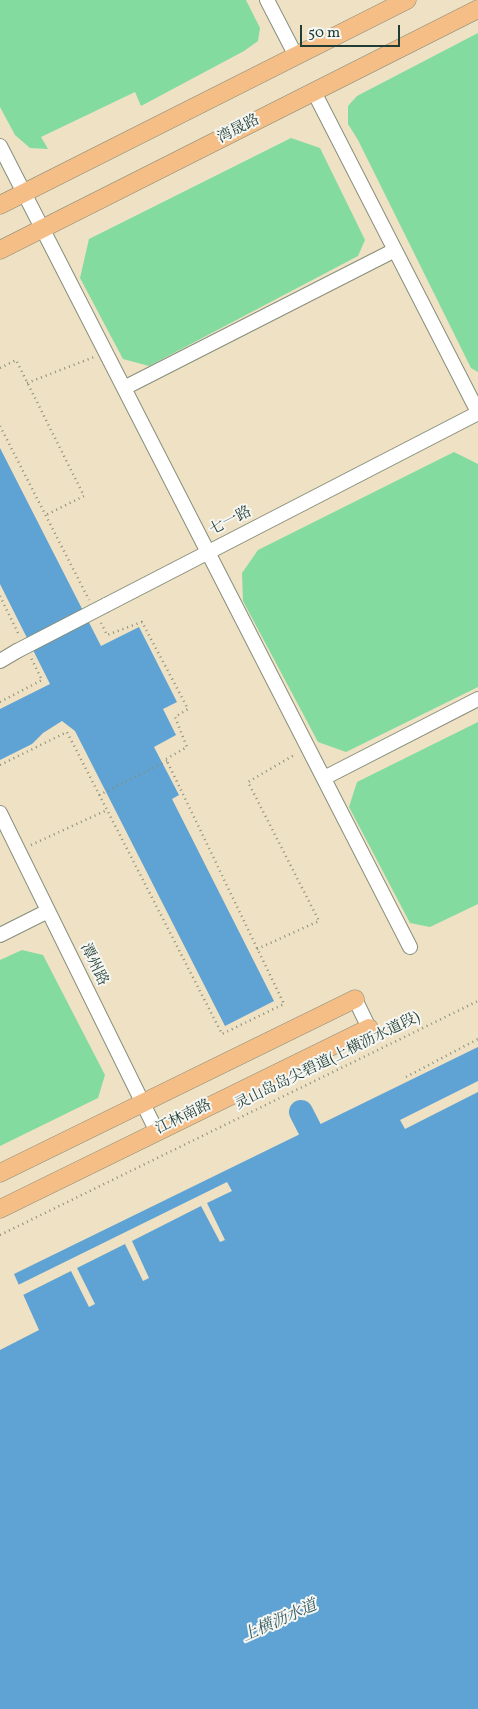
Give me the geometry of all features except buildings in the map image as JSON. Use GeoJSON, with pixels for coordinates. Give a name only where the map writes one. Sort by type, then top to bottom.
{"type":"FeatureCollection","features":[{"type":"Feature","properties":{"kind":"main road"},"geometry":{"type":"LineString","coordinates":[[0,205],[407,0]]}},
{"type":"Feature","properties":{"kind":"main road","name":"湾晟路"},"geometry":{"type":"LineString","coordinates":[[0,250],[478,9]]}},
{"type":"Feature","properties":{"kind":"main road"},"geometry":{"type":"LineString","coordinates":[[0,1173],[354,999]]}},
{"type":"Feature","properties":{"kind":"main road","name":"江林南路"},"geometry":{"type":"LineString","coordinates":[[0,1208],[368,1028]]}},
{"type":"Feature","properties":{"kind":"street"},"geometry":{"type":"LineString","coordinates":[[267,0],[296,56]]}},
{"type":"Feature","properties":{"kind":"street"},"geometry":{"type":"LineString","coordinates":[[314,92],[478,413]]}},
{"type":"Feature","properties":{"kind":"street"},"geometry":{"type":"LineString","coordinates":[[0,146],[410,947]]}},
{"type":"Feature","properties":{"kind":"street"},"geometry":{"type":"LineString","coordinates":[[124,388],[395,250]]}},
{"type":"Feature","properties":{"kind":"street","name":"七一路"},"geometry":{"type":"LineString","coordinates":[[0,660],[478,413]]}},
{"type":"Feature","properties":{"kind":"street"},"geometry":{"type":"LineString","coordinates":[[324,778],[478,699]]}},
{"type":"Feature","properties":{"kind":"street","name":"潭州路"},"geometry":{"type":"LineString","coordinates":[[0,814],[157,1132]]}},
{"type":"Feature","properties":{"kind":"street"},"geometry":{"type":"LineString","coordinates":[[0,935],[48,911]]}},
{"type":"Feature","properties":{"kind":"street"},"geometry":{"type":"LineString","coordinates":[[354,999],[368,1028]]}},
{"type":"Feature","properties":{"kind":"path"},"geometry":{"type":"LineString","coordinates":[[27,383],[106,353]]}},
{"type":"Feature","properties":{"kind":"path"},"geometry":{"type":"LineString","coordinates":[[0,368],[16,360],[84,496],[46,515]]}},
{"type":"Feature","properties":{"kind":"path"},"geometry":{"type":"LineString","coordinates":[[0,426],[90,601]]}},
{"type":"Feature","properties":{"kind":"path"},"geometry":{"type":"LineString","coordinates":[[98,618],[107,635],[142,622],[188,708],[175,717],[187,746],[166,759],[167,761],[99,795]]}},
{"type":"Feature","properties":{"kind":"path"},"geometry":{"type":"LineString","coordinates":[[0,765],[67,732],[222,1034],[284,1004],[167,761]]}},
{"type":"Feature","properties":{"kind":"path"},"geometry":{"type":"LineString","coordinates":[[257,949],[319,921],[248,782],[308,746]]}},
{"type":"Feature","properties":{"kind":"path"},"geometry":{"type":"LineString","coordinates":[[19,851],[107,810]]}},
{"type":"Feature","properties":{"kind":"path","name":"灵山岛岛尖碧道(上横沥水道段)"},"geometry":{"type":"LineString","coordinates":[[0,1235],[478,1001]]}},
{"type":"Feature","properties":{"kind":"path"},"geometry":{"type":"LineString","coordinates":[[406,1077],[478,1039]]}},
{"type":"Feature","properties":{"kind":"green space"},"geometry":{"type":"Polygon","coordinates":[[[0,0],[246,0],[260,28],[258,41],[244,51],[141,106],[135,92],[41,137],[48,149],[30,148],[15,135],[0,107],[0,0]]]}},
{"type":"Feature","properties":{"kind":"green space"},"geometry":{"type":"Polygon","coordinates":[[[478,33],[478,372],[471,368],[358,140],[348,124],[348,106],[357,96],[478,33]]]}},
{"type":"Feature","properties":{"kind":"green space"},"geometry":{"type":"Polygon","coordinates":[[[291,138],[320,148],[365,240],[358,256],[149,366],[123,359],[80,278],[89,239],[291,138]]]}},
{"type":"Feature","properties":{"kind":"green space"},"geometry":{"type":"Polygon","coordinates":[[[454,452],[478,464],[478,687],[346,752],[318,742],[243,601],[242,573],[258,550],[454,452]]]}},
{"type":"Feature","properties":{"kind":"green space"},"geometry":{"type":"Polygon","coordinates":[[[478,722],[478,904],[430,927],[410,923],[349,807],[357,782],[478,722]]]}},
{"type":"Feature","properties":{"kind":"green space"},"geometry":{"type":"Polygon","coordinates":[[[22,950],[43,955],[105,1075],[98,1098],[0,1146],[0,960],[22,950]]]}},
{"type":"Feature","properties":{"kind":"water"},"geometry":{"type":"Polygon","coordinates":[[[0,448],[101,646],[139,627],[177,702],[163,709],[176,735],[154,747],[179,795],[172,799],[274,1001],[225,1026],[75,731],[62,721],[43,733],[32,744],[0,760],[0,709],[50,684],[0,584],[0,448]]]}},
{"type":"Feature","properties":{"kind":"water","name":"上横沥水道"},"geometry":{"type":"Polygon","coordinates":[[[478,1047],[478,1709],[0,1709],[0,1350],[39,1330],[14,1274],[478,1047]]]}},
{"type":"Feature","properties":{"kind":"pier"},"geometry":{"type":"Polygon","coordinates":[[[478,1081],[478,1092],[405,1129],[400,1120],[478,1081]]]}},
{"type":"Feature","properties":{"kind":"pier"},"geometry":{"type":"Polygon","coordinates":[[[227,1182],[232,1191],[207,1203],[225,1240],[220,1242],[201,1206],[132,1241],[149,1278],[143,1281],[125,1244],[77,1268],[95,1304],[89,1307],[71,1271],[23,1295],[18,1285],[227,1182]]]}},
{"type":"Feature","properties":{"kind":"waterway"},"geometry":{"type":"LineString","coordinates":[[301,1112],[325,1159]]}}]}
